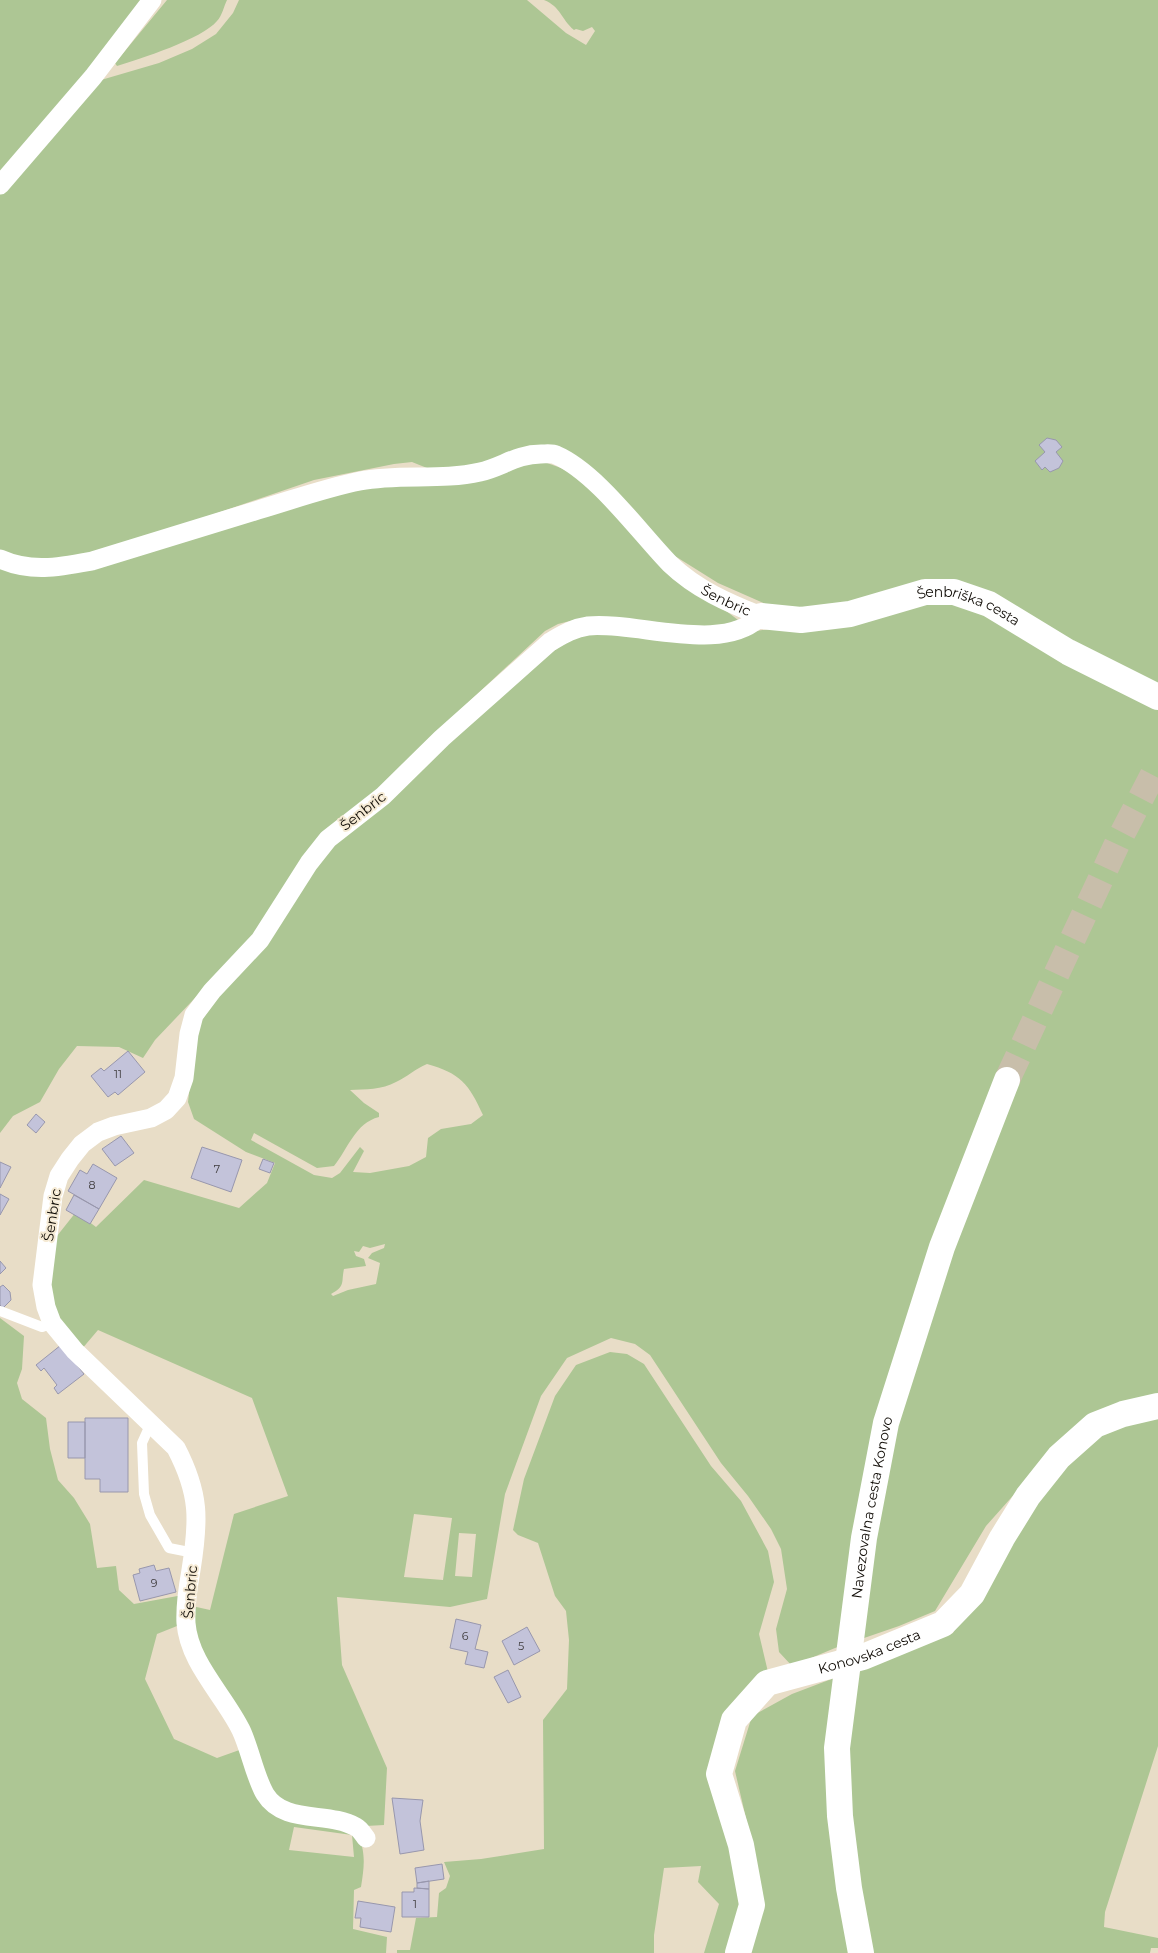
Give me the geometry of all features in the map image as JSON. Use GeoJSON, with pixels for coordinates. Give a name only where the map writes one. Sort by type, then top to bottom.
{"type":"FeatureCollection","features":[{"type":"Feature","properties":{"kind":"street"},"geometry":{"type":"LineString","coordinates":[[0,184],[93,76],[152,0]]}},
{"type":"Feature","properties":{"kind":"street","name":"Šenbric"},"geometry":{"type":"LineString","coordinates":[[0,559],[13,565],[31,568],[55,568],[92,561],[314,493],[360,481],[404,476],[452,476],[481,472],[511,459],[531,454],[554,454],[575,466],[606,494],[671,565],[700,589],[730,604],[761,616],[754,623],[733,632],[705,634],[589,626],[568,631],[550,642],[450,732],[383,796],[328,839],[309,863],[260,940],[212,991],[194,1015],[189,1034],[184,1078],[177,1098],[166,1110],[151,1118],[114,1126],[98,1132],[82,1144],[59,1176],[53,1196],[42,1285],[46,1307],[52,1323],[75,1351],[176,1448],[186,1468],[197,1514],[186,1623],[193,1649],[241,1731],[265,1794],[275,1805],[288,1812],[345,1822],[358,1828],[366,1838]]}},
{"type":"Feature","properties":{"kind":"street","name":"Šenbriška cesta"},"geometry":{"type":"LineString","coordinates":[[761,616],[801,620],[811,619],[850,614],[924,592],[954,592],[989,604],[1068,652],[1158,697]]}},
{"type":"Feature","properties":{"kind":"street","name":"Navezovalna cesta Konovo"},"geometry":{"type":"LineString","coordinates":[[861,1953],[849,1888],[840,1816],[838,1748],[864,1538],[886,1423],[942,1247],[1007,1080]]}},
{"type":"Feature","properties":{"kind":"street","name":"Konovska cesta"},"geometry":{"type":"LineString","coordinates":[[738,1953],[752,1905],[741,1845],[719,1774],[734,1720],[767,1683],[863,1657],[943,1624],[972,1594],[1002,1538],[1028,1496],[1060,1457],[1095,1425],[1123,1414],[1158,1406]]}},
{"type":"Feature","properties":{"kind":"lane"},"geometry":{"type":"LineString","coordinates":[[0,1311],[42,1327],[52,1323]]}},
{"type":"Feature","properties":{"kind":"lane"},"geometry":{"type":"LineString","coordinates":[[151,1423],[142,1443],[144,1494],[150,1515],[169,1548],[194,1553]]}},
{"type":"Feature","properties":{"kind":"green space"},"geometry":{"type":"Polygon","coordinates":[[[0,0],[153,0],[0,175],[0,0]]]}},
{"type":"Feature","properties":{"kind":"green space"},"geometry":{"type":"Polygon","coordinates":[[[167,0],[227,0],[219,19],[198,35],[170,48],[117,66],[115,63],[167,0]]]}},
{"type":"Feature","properties":{"kind":"green space"},"geometry":{"type":"Polygon","coordinates":[[[239,0],[527,0],[566,33],[586,45],[595,31],[592,27],[583,31],[574,30],[554,6],[544,0],[1158,0],[1158,693],[992,596],[889,598],[779,610],[718,583],[659,546],[579,458],[437,472],[412,462],[394,464],[314,480],[191,522],[64,561],[40,562],[0,555],[0,193],[101,80],[159,63],[192,49],[216,34],[233,13],[239,0]]]}},
{"type":"Feature","properties":{"kind":"green space"},"geometry":{"type":"Polygon","coordinates":[[[536,459],[561,468],[593,486],[648,551],[738,620],[722,626],[692,627],[574,620],[558,624],[545,631],[428,740],[254,936],[155,1040],[143,1058],[119,1047],[77,1046],[59,1069],[40,1102],[13,1116],[0,1133],[0,566],[23,575],[316,491],[536,459]]]}},
{"type":"Feature","properties":{"kind":"green space"},"geometry":{"type":"Polygon","coordinates":[[[953,600],[1158,704],[1158,1397],[1058,1445],[986,1526],[935,1611],[792,1666],[779,1652],[776,1629],[787,1589],[781,1549],[771,1529],[748,1496],[721,1463],[650,1355],[635,1344],[611,1338],[567,1358],[541,1396],[505,1494],[487,1599],[450,1607],[337,1597],[342,1665],[387,1768],[384,1825],[366,1826],[274,1799],[196,1645],[192,1606],[210,1610],[234,1514],[288,1496],[252,1398],[98,1330],[81,1350],[60,1326],[48,1282],[53,1241],[76,1212],[96,1227],[144,1180],[239,1208],[267,1183],[275,1163],[246,1152],[194,1119],[188,1102],[196,1028],[320,856],[519,675],[581,632],[706,639],[953,600]],[[427,1064],[391,1085],[373,1089],[350,1090],[379,1113],[379,1117],[371,1120],[358,1131],[334,1166],[317,1168],[254,1133],[251,1140],[314,1175],[332,1178],[340,1173],[360,1147],[364,1151],[353,1172],[370,1173],[409,1166],[426,1157],[428,1138],[441,1129],[471,1124],[483,1115],[473,1095],[456,1076],[448,1071],[427,1064]],[[385,1244],[370,1248],[363,1246],[359,1252],[354,1251],[356,1256],[364,1259],[366,1266],[344,1269],[341,1286],[331,1294],[333,1296],[348,1290],[376,1284],[380,1263],[368,1258],[372,1253],[384,1248],[385,1244]],[[414,1514],[404,1577],[443,1580],[452,1518],[414,1514]],[[459,1533],[455,1576],[472,1577],[476,1534],[459,1533]]]}},
{"type":"Feature","properties":{"kind":"green space"},"geometry":{"type":"Polygon","coordinates":[[[0,1318],[24,1336],[22,1369],[17,1383],[22,1399],[46,1418],[50,1449],[58,1480],[74,1498],[90,1524],[97,1568],[116,1566],[119,1590],[134,1604],[183,1595],[182,1624],[157,1634],[145,1679],[174,1739],[217,1758],[245,1748],[261,1797],[359,1836],[364,1856],[364,1867],[361,1887],[354,1890],[353,1929],[387,1937],[386,1953],[0,1953],[0,1318]],[[294,1827],[289,1850],[354,1857],[352,1835],[294,1827]]]}},
{"type":"Feature","properties":{"kind":"green space"},"geometry":{"type":"Polygon","coordinates":[[[610,1352],[627,1354],[644,1364],[711,1466],[741,1501],[768,1551],[774,1582],[759,1634],[768,1672],[725,1723],[743,1953],[704,1953],[719,1904],[698,1882],[701,1866],[664,1868],[654,1935],[654,1953],[397,1953],[397,1950],[410,1950],[416,1918],[437,1917],[439,1893],[446,1888],[450,1876],[444,1862],[481,1859],[544,1849],[543,1720],[567,1689],[569,1640],[566,1611],[555,1596],[538,1543],[518,1535],[513,1530],[524,1479],[555,1396],[576,1365],[610,1352]]]}},
{"type":"Feature","properties":{"kind":"green space"},"geometry":{"type":"Polygon","coordinates":[[[1158,1414],[1158,1746],[1105,1912],[1104,1927],[1158,1938],[1158,1948],[1151,1948],[1150,1953],[750,1953],[758,1870],[735,1771],[752,1716],[792,1694],[953,1633],[976,1570],[1093,1432],[1158,1414]]]}},
{"type":"Feature","properties":{"kind":"building"},"geometry":{"type":"Polygon","coordinates":[[[1047,438],[1056,440],[1062,447],[1056,452],[1063,461],[1059,468],[1050,472],[1045,467],[1042,470],[1035,461],[1045,452],[1039,445],[1047,438]]]}},
{"type":"Feature","properties":{"kind":"building"},"geometry":{"type":"Polygon","coordinates":[[[128,1051],[145,1072],[118,1095],[115,1092],[108,1097],[91,1076],[101,1068],[104,1071],[128,1051]]]}},
{"type":"Feature","properties":{"kind":"building"},"geometry":{"type":"Polygon","coordinates":[[[36,1114],[45,1122],[36,1133],[27,1125],[36,1114]]]}},
{"type":"Feature","properties":{"kind":"building"},"geometry":{"type":"Polygon","coordinates":[[[121,1136],[134,1153],[115,1166],[102,1149],[121,1136]]]}},
{"type":"Feature","properties":{"kind":"building"},"geometry":{"type":"Polygon","coordinates":[[[202,1147],[242,1160],[231,1192],[191,1178],[202,1147]]]}},
{"type":"Feature","properties":{"kind":"building"},"geometry":{"type":"Polygon","coordinates":[[[263,1159],[274,1163],[270,1173],[259,1169],[263,1159]]]}},
{"type":"Feature","properties":{"kind":"building"},"geometry":{"type":"Polygon","coordinates":[[[0,1162],[11,1167],[0,1188],[0,1162]]]}},
{"type":"Feature","properties":{"kind":"building"},"geometry":{"type":"Polygon","coordinates":[[[93,1164],[117,1178],[99,1209],[68,1191],[80,1170],[87,1174],[93,1164]]]}},
{"type":"Feature","properties":{"kind":"building"},"geometry":{"type":"Polygon","coordinates":[[[0,1194],[9,1199],[0,1215],[0,1194]]]}},
{"type":"Feature","properties":{"kind":"building"},"geometry":{"type":"Polygon","coordinates":[[[74,1195],[99,1209],[90,1224],[66,1210],[74,1195]]]}},
{"type":"Feature","properties":{"kind":"building"},"geometry":{"type":"Polygon","coordinates":[[[0,1261],[6,1268],[0,1274],[0,1261]]]}},
{"type":"Feature","properties":{"kind":"building"},"geometry":{"type":"Polygon","coordinates":[[[3,1285],[10,1292],[11,1300],[3,1308],[0,1305],[0,1287],[3,1285]]]}},
{"type":"Feature","properties":{"kind":"building"},"geometry":{"type":"Polygon","coordinates":[[[61,1345],[84,1374],[58,1394],[54,1388],[57,1385],[44,1368],[41,1371],[36,1365],[61,1345]]]}},
{"type":"Feature","properties":{"kind":"building"},"geometry":{"type":"Polygon","coordinates":[[[85,1418],[128,1418],[128,1492],[100,1492],[100,1479],[85,1479],[85,1418]]]}},
{"type":"Feature","properties":{"kind":"building"},"geometry":{"type":"Polygon","coordinates":[[[68,1422],[85,1422],[85,1458],[68,1458],[68,1422]]]}},
{"type":"Feature","properties":{"kind":"building"},"geometry":{"type":"Polygon","coordinates":[[[154,1565],[156,1571],[169,1568],[176,1592],[140,1601],[133,1575],[140,1573],[139,1569],[154,1565]]]}},
{"type":"Feature","properties":{"kind":"building"},"geometry":{"type":"Polygon","coordinates":[[[456,1619],[481,1625],[475,1649],[488,1652],[484,1668],[465,1664],[468,1652],[450,1648],[456,1619]]]}},
{"type":"Feature","properties":{"kind":"building"},"geometry":{"type":"Polygon","coordinates":[[[527,1627],[540,1651],[514,1665],[502,1641],[527,1627]]]}},
{"type":"Feature","properties":{"kind":"building"},"geometry":{"type":"Polygon","coordinates":[[[508,1670],[521,1697],[508,1703],[494,1677],[508,1670]]]}},
{"type":"Feature","properties":{"kind":"building"},"geometry":{"type":"Polygon","coordinates":[[[392,1798],[423,1800],[420,1821],[424,1850],[400,1854],[392,1798]]]}},
{"type":"Feature","properties":{"kind":"building"},"geometry":{"type":"Polygon","coordinates":[[[442,1864],[444,1879],[417,1883],[415,1868],[442,1864]]]}},
{"type":"Feature","properties":{"kind":"building"},"geometry":{"type":"Polygon","coordinates":[[[429,1881],[429,1889],[417,1888],[417,1883],[429,1881]]]}},
{"type":"Feature","properties":{"kind":"building"},"geometry":{"type":"Polygon","coordinates":[[[414,1888],[429,1889],[429,1917],[402,1917],[402,1892],[414,1892],[414,1888]]]}},
{"type":"Feature","properties":{"kind":"building"},"geometry":{"type":"Polygon","coordinates":[[[358,1901],[395,1907],[391,1932],[360,1927],[361,1918],[355,1918],[358,1901]]]}},
{"type":"Feature","properties":{"kind":"tunnel"},"geometry":{"type":"LineString","coordinates":[[1007,1080],[1117,844],[1158,765]]}}]}
